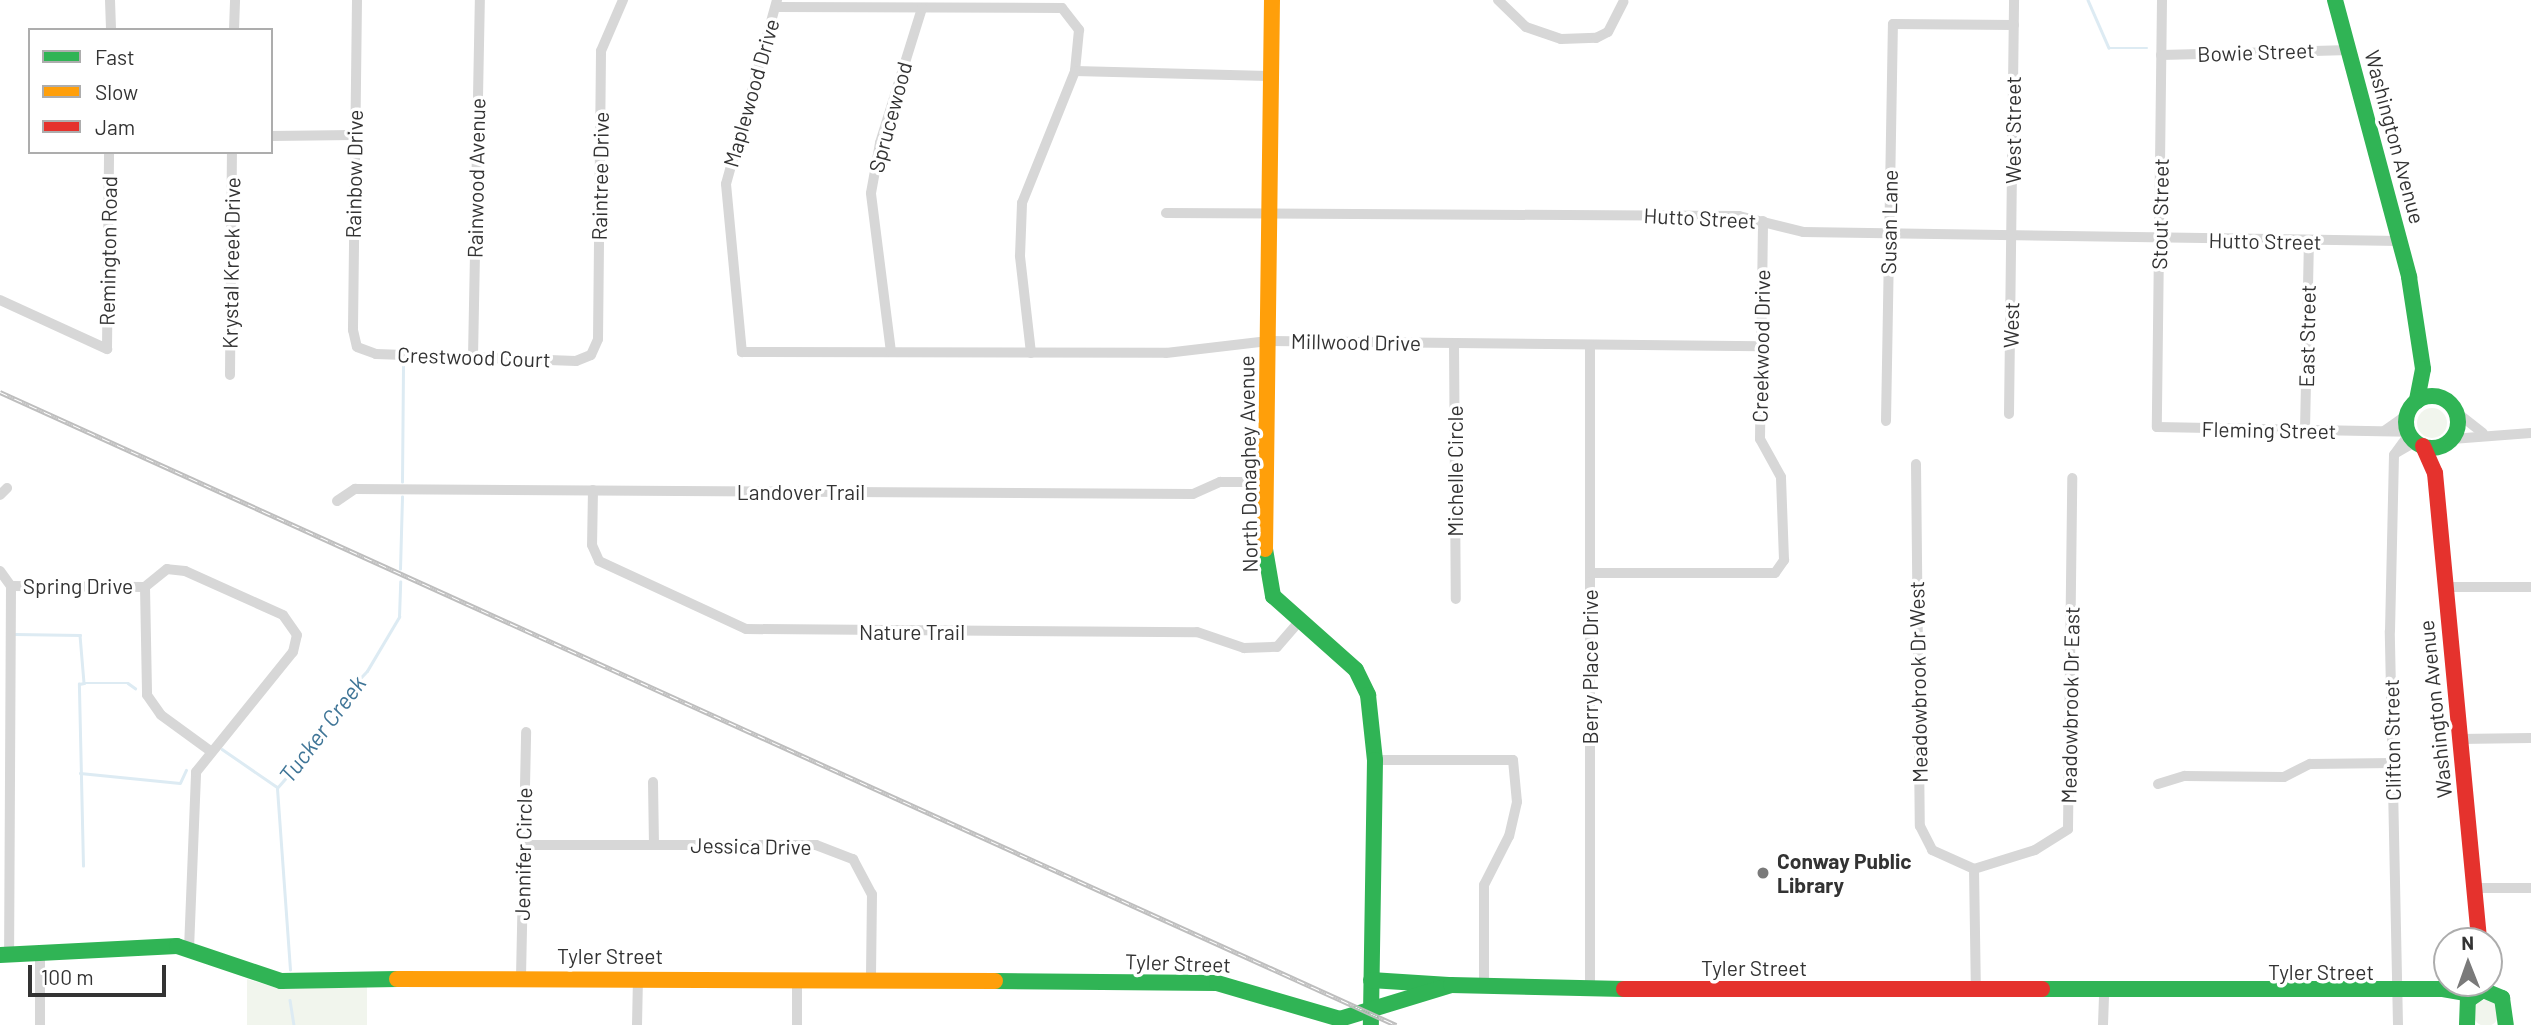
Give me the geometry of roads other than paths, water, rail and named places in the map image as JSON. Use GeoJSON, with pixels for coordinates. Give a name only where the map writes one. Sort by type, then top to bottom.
{"type":"FeatureCollection","features":[{"type":"Feature","properties":{"kind":"street"},"geometry":{"type":"LineString","coordinates":[[110,0],[111,28]]}},
{"type":"Feature","properties":{"kind":"street"},"geometry":{"type":"LineString","coordinates":[[234,28],[235,0]]}},
{"type":"Feature","properties":{"kind":"street","name":"Rainbow Drive"},"geometry":{"type":"LineString","coordinates":[[357,0],[354,135],[357,347]]}},
{"type":"Feature","properties":{"kind":"street","name":"Rainwood Avenue"},"geometry":{"type":"LineString","coordinates":[[473,357],[480,0]]}},
{"type":"Feature","properties":{"kind":"street","name":"North Donaghey Avenue"},"geometry":{"type":"LineString","coordinates":[[1272,0],[1267,210],[1265,564],[1273,596],[1356,670],[1373,715],[1375,760],[1371,1019]]}},
{"type":"Feature","properties":{"kind":"street"},"geometry":{"type":"LineString","coordinates":[[1498,0],[1526,27],[1561,39],[1595,38],[1608,32],[1623,2]]}},
{"type":"Feature","properties":{"kind":"street"},"geometry":{"type":"LineString","coordinates":[[2014,0],[2014,25]]}},
{"type":"Feature","properties":{"kind":"street","name":"Stout Street"},"geometry":{"type":"LineString","coordinates":[[2157,428],[2162,0]]}},
{"type":"Feature","properties":{"kind":"street","name":"Washington Avenue"},"geometry":{"type":"LineString","coordinates":[[2334,0],[2350,50],[2400,241],[2423,369],[2442,398],[2456,412],[2450,441],[2435,472]]}},
{"type":"Feature","properties":{"kind":"street","name":"Raintree Drive"},"geometry":{"type":"LineString","coordinates":[[591,355],[598,339],[601,51],[621,1]]}},
{"type":"Feature","properties":{"kind":"street"},"geometry":{"type":"LineString","coordinates":[[777,3],[922,8],[1062,8],[1079,30],[1075,71],[1022,203],[1020,257],[1031,353]]}},
{"type":"Feature","properties":{"kind":"street","name":"Maplewood Drive"},"geometry":{"type":"LineString","coordinates":[[742,352],[726,184],[736,132],[777,3]]}},
{"type":"Feature","properties":{"kind":"street","name":"Sprucewood"},"geometry":{"type":"LineString","coordinates":[[891,352],[871,193],[880,143],[922,8]]}},
{"type":"Feature","properties":{"kind":"street","name":"Susan Lane"},"geometry":{"type":"LineString","coordinates":[[1886,421],[1893,24],[2014,25]]}},
{"type":"Feature","properties":{"kind":"street","name":"West Street"},"geometry":{"type":"LineString","coordinates":[[2013,236],[2014,25]]}},
{"type":"Feature","properties":{"kind":"street","name":"Bowie Street"},"geometry":{"type":"LineString","coordinates":[[2161,55],[2350,50]]}},
{"type":"Feature","properties":{"kind":"street"},"geometry":{"type":"LineString","coordinates":[[1075,71],[1269,76]]}},
{"type":"Feature","properties":{"kind":"street"},"geometry":{"type":"LineString","coordinates":[[273,136],[354,135]]}},
{"type":"Feature","properties":{"kind":"street","name":"Remington Road"},"geometry":{"type":"LineString","coordinates":[[0,300],[107,349],[109,154]]}},
{"type":"Feature","properties":{"kind":"street","name":"Krystal Kreek Drive"},"geometry":{"type":"LineString","coordinates":[[230,374],[232,154]]}},
{"type":"Feature","properties":{"kind":"street","name":"Hutto Street"},"geometry":{"type":"LineString","coordinates":[[1166,213],[1267,210],[1739,216],[1803,232],[2400,241]]}},
{"type":"Feature","properties":{"kind":"street","name":"Creekwood Drive"},"geometry":{"type":"LineString","coordinates":[[1590,573],[1774,573],[1784,560],[1781,477],[1760,439],[1763,220]]}},
{"type":"Feature","properties":{"kind":"street","name":"West"},"geometry":{"type":"LineString","coordinates":[[2009,414],[2013,236]]}},
{"type":"Feature","properties":{"kind":"street","name":"East Street"},"geometry":{"type":"LineString","coordinates":[[2305,430],[2309,241]]}},
{"type":"Feature","properties":{"kind":"street","name":"Millwood Drive"},"geometry":{"type":"LineString","coordinates":[[742,352],[1166,353],[1268,341],[1761,346]]}},
{"type":"Feature","properties":{"kind":"street","name":"Michelle Circle"},"geometry":{"type":"LineString","coordinates":[[1454,343],[1456,599]]}},
{"type":"Feature","properties":{"kind":"street","name":"Berry Place Drive"},"geometry":{"type":"LineString","coordinates":[[1590,345],[1590,989]]}},
{"type":"Feature","properties":{"kind":"street","name":"Crestwood Court"},"geometry":{"type":"LineString","coordinates":[[357,347],[376,354],[576,361],[591,355]]}},
{"type":"Feature","properties":{"kind":"street","name":"Washington Avenue"},"geometry":{"type":"LineString","coordinates":[[2423,369],[2412,408],[2413,439],[2435,472],[2477,927]]}},
{"type":"Feature","properties":{"kind":"street"},"geometry":{"type":"LineString","coordinates":[[2394,455],[2392,439],[2381,432],[2412,408],[2442,398]]}},
{"type":"Feature","properties":{"kind":"street"},"geometry":{"type":"LineString","coordinates":[[2456,412],[2483,433]]}},
{"type":"Feature","properties":{"kind":"street","name":"Fleming Street"},"geometry":{"type":"LineString","coordinates":[[2157,428],[2381,432],[2413,439]]}},
{"type":"Feature","properties":{"kind":"street"},"geometry":{"type":"LineString","coordinates":[[2394,455],[2413,439],[2450,441],[2483,433],[2531,433]]}},
{"type":"Feature","properties":{"kind":"street","name":"Clifton Street"},"geometry":{"type":"LineString","coordinates":[[2394,455],[2393,764],[2398,1025]]}},
{"type":"Feature","properties":{"kind":"street","name":"Meadowbrook Dr West"},"geometry":{"type":"LineString","coordinates":[[1916,464],[1920,826],[1932,850],[1974,869]]}},
{"type":"Feature","properties":{"kind":"street","name":"Meadowbrook Dr East"},"geometry":{"type":"LineString","coordinates":[[1974,869],[2035,850],[2068,829],[2072,478]]}},
{"type":"Feature","properties":{"kind":"street","name":"Landover Trail"},"geometry":{"type":"LineString","coordinates":[[337,501],[355,489],[1193,494],[1220,482],[1265,482]]}},
{"type":"Feature","properties":{"kind":"street","name":"Nature Trail"},"geometry":{"type":"LineString","coordinates":[[593,490],[592,545],[599,561],[746,629],[1197,632],[1244,648],[1277,647],[1299,621]]}},
{"type":"Feature","properties":{"kind":"street"},"geometry":{"type":"LineString","coordinates":[[189,949],[193,783],[209,750],[293,652],[295,627],[284,615],[176,569],[159,572],[145,587],[147,695],[161,715],[209,750]]}},
{"type":"Feature","properties":{"kind":"street"},"geometry":{"type":"LineString","coordinates":[[0,571],[11,586],[4,639],[4,955]]}},
{"type":"Feature","properties":{"kind":"street","name":"Spring Drive"},"geometry":{"type":"LineString","coordinates":[[11,586],[145,587]]}},
{"type":"Feature","properties":{"kind":"street"},"geometry":{"type":"LineString","coordinates":[[2444,587],[2531,587]]}},
{"type":"Feature","properties":{"kind":"street","name":"Jennifer Circle"},"geometry":{"type":"LineString","coordinates":[[521,977],[526,732]]}},
{"type":"Feature","properties":{"kind":"street"},"geometry":{"type":"LineString","coordinates":[[2459,739],[2531,738]]}},
{"type":"Feature","properties":{"kind":"street"},"geometry":{"type":"LineString","coordinates":[[1375,760],[1513,760],[1517,802],[1509,836],[1483,885],[1484,984]]}},
{"type":"Feature","properties":{"kind":"street"},"geometry":{"type":"LineString","coordinates":[[2158,784],[2185,776],[2284,777],[2310,764],[2393,764]]}},
{"type":"Feature","properties":{"kind":"street"},"geometry":{"type":"LineString","coordinates":[[653,782],[654,844]]}},
{"type":"Feature","properties":{"kind":"street","name":"Jessica Drive"},"geometry":{"type":"LineString","coordinates":[[523,845],[816,845],[853,859],[872,894],[871,979]]}},
{"type":"Feature","properties":{"kind":"street"},"geometry":{"type":"LineString","coordinates":[[1974,869],[1976,991]]}},
{"type":"Feature","properties":{"kind":"street"},"geometry":{"type":"LineString","coordinates":[[2473,888],[2531,888]]}},
{"type":"Feature","properties":{"kind":"street","name":"Tyler Street"},"geometry":{"type":"LineString","coordinates":[[4,955],[159,945],[189,949],[281,981],[638,977],[1226,984],[1321,1020],[1371,1019],[1451,985],[1484,984],[1590,989],[2433,992]]}},
{"type":"Feature","properties":{"kind":"street"},"geometry":{"type":"LineString","coordinates":[[40,953],[40,1025]]}},
{"type":"Feature","properties":{"kind":"street"},"geometry":{"type":"LineString","coordinates":[[637,1025],[638,977]]}},
{"type":"Feature","properties":{"kind":"street"},"geometry":{"type":"LineString","coordinates":[[797,979],[797,1025]]}},
{"type":"Feature","properties":{"kind":"street"},"geometry":{"type":"LineString","coordinates":[[1371,980],[1451,985]]}},
{"type":"Feature","properties":{"kind":"street"},"geometry":{"type":"LineString","coordinates":[[2104,992],[2104,1025]]}},
{"type":"Feature","properties":{"kind":"street"},"geometry":{"type":"LineString","coordinates":[[2446,997],[2454,1000],[2465,1021]]}},
{"type":"Feature","properties":{"kind":"street"},"geometry":{"type":"LineString","coordinates":[[2465,1021],[2476,997]]}},
{"type":"Feature","properties":{"kind":"street"},"geometry":{"type":"LineString","coordinates":[[2488,997],[2510,1021]]}},
{"type":"Feature","properties":{"kind":"waterway"},"geometry":{"type":"LineString","coordinates":[[2088,0],[2109,48],[2147,48]]}},
{"type":"Feature","properties":{"kind":"waterway","name":"Tucker Creek"},"geometry":{"type":"LineString","coordinates":[[402,482],[403,364]]}},
{"type":"Feature","properties":{"kind":"waterway","name":"Tucker Creek"},"geometry":{"type":"LineString","coordinates":[[400,569],[402,497]]}},
{"type":"Feature","properties":{"kind":"waterway","name":"Tucker Creek"},"geometry":{"type":"LineString","coordinates":[[290,970],[277,788],[312,748],[336,704],[367,671],[399,617],[400,582]]}},
{"type":"Feature","properties":{"kind":"waterway"},"geometry":{"type":"LineString","coordinates":[[15,634],[80,635],[84,683],[128,683],[135,688]]}},
{"type":"Feature","properties":{"kind":"waterway"},"geometry":{"type":"LineString","coordinates":[[83,866],[79,684],[84,683]]}},
{"type":"Feature","properties":{"kind":"waterway"},"geometry":{"type":"LineString","coordinates":[[222,749],[277,787]]}},
{"type":"Feature","properties":{"kind":"waterway"},"geometry":{"type":"LineString","coordinates":[[80,773],[180,783],[186,770]]}},
{"type":"Feature","properties":{"kind":"waterway","name":"Tucker Creek"},"geometry":{"type":"LineString","coordinates":[[290,1000],[294,1025]]}},
{"type":"Feature","properties":{"kind":"railway"},"geometry":{"type":"LineString","coordinates":[[0,392],[1396,1025]]}},
{"type":"Feature","properties":{"kind":"place","name":"Conway Public Library"},"geometry":{"type":"Point","coordinates":[1763,873]}}]}
